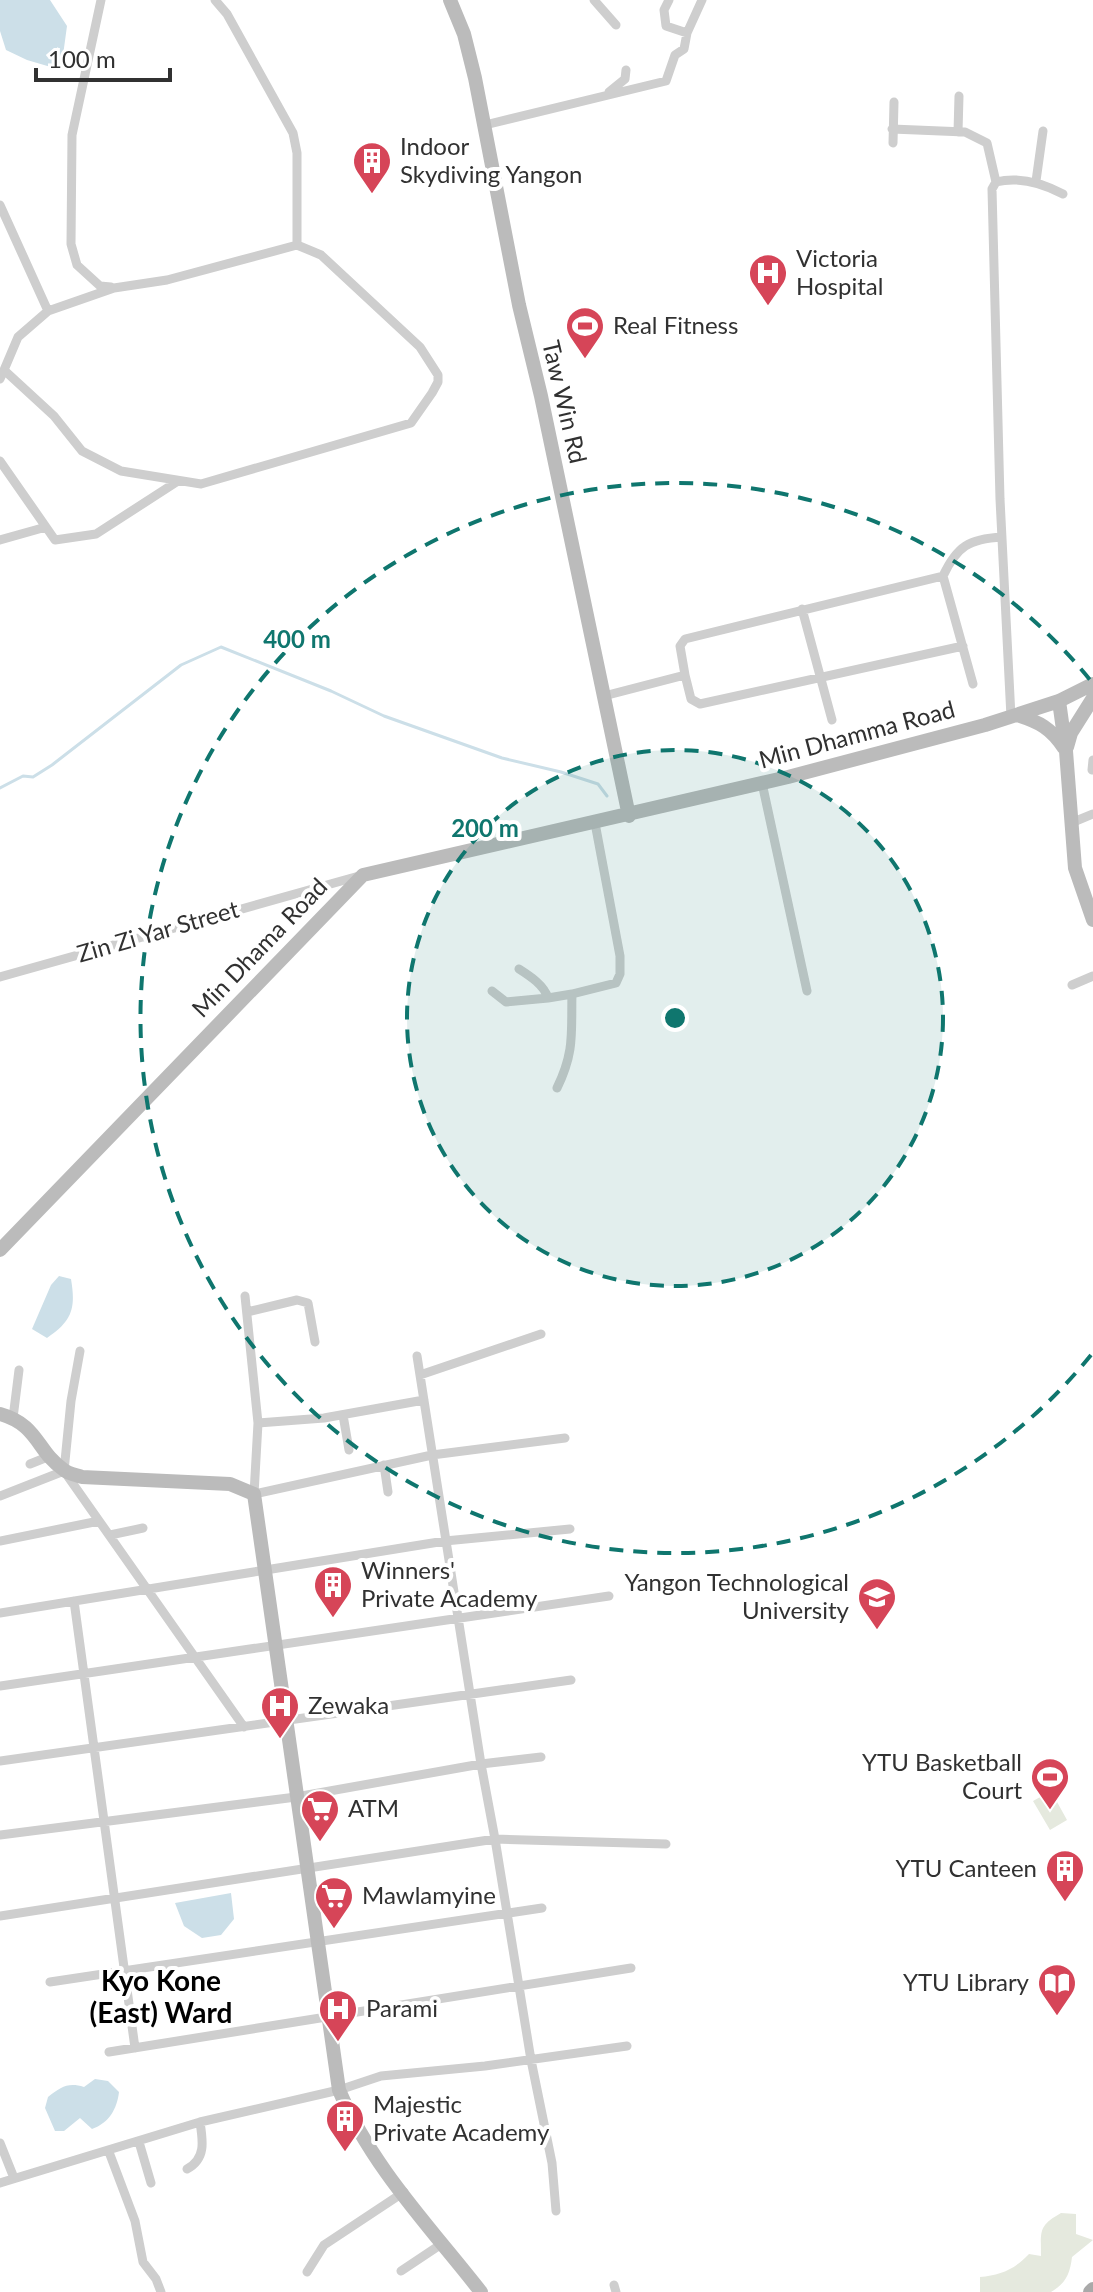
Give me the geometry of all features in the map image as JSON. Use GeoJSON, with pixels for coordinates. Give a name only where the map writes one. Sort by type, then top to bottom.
{"type":"FeatureCollection","features":[{"type":"Feature","properties":{"kind":"main road","name":"Taw Win Rd"},"geometry":{"type":"LineString","coordinates":[[450,0],[464,34],[485,125],[519,305],[629,816]]}},
{"type":"Feature","properties":{"kind":"main road","name":"Min Dhamma Road"},"geometry":{"type":"LineString","coordinates":[[629,816],[1014,716],[1059,701],[1093,684]]}},
{"type":"Feature","properties":{"kind":"main road"},"geometry":{"type":"LineString","coordinates":[[1066,751],[1071,733],[1093,698]]}},
{"type":"Feature","properties":{"kind":"main road"},"geometry":{"type":"LineString","coordinates":[[1059,701],[1075,868],[1090,902],[1093,920]]}},
{"type":"Feature","properties":{"kind":"main road"},"geometry":{"type":"LineString","coordinates":[[1014,716],[1043,724],[1066,751]]}},
{"type":"Feature","properties":{"kind":"main road","name":"Min Dhama Road"},"geometry":{"type":"LineString","coordinates":[[0,1250],[363,875],[629,816]]}},
{"type":"Feature","properties":{"kind":"main road"},"geometry":{"type":"LineString","coordinates":[[6,1416],[29,1428],[64,1471],[82,1477],[230,1484],[254,1494],[339,2090],[354,2126],[481,2292]]}},
{"type":"Feature","properties":{"kind":"street"},"geometry":{"type":"LineString","coordinates":[[101,0],[72,135],[71,244],[77,265],[100,286],[114,288]]}},
{"type":"Feature","properties":{"kind":"street"},"geometry":{"type":"LineString","coordinates":[[215,0],[227,14],[293,133],[297,153],[297,245]]}},
{"type":"Feature","properties":{"kind":"street"},"geometry":{"type":"LineString","coordinates":[[594,0],[616,25]]}},
{"type":"Feature","properties":{"kind":"street"},"geometry":{"type":"LineString","coordinates":[[669,0],[664,10],[666,26],[687,33]]}},
{"type":"Feature","properties":{"kind":"street"},"geometry":{"type":"LineString","coordinates":[[485,125],[666,81],[675,55],[684,49],[687,33],[702,0]]}},
{"type":"Feature","properties":{"kind":"street"},"geometry":{"type":"LineString","coordinates":[[599,98],[621,84],[626,70]]}},
{"type":"Feature","properties":{"kind":"street"},"geometry":{"type":"LineString","coordinates":[[958,132],[959,96]]}},
{"type":"Feature","properties":{"kind":"street"},"geometry":{"type":"LineString","coordinates":[[893,143],[894,102]]}},
{"type":"Feature","properties":{"kind":"street"},"geometry":{"type":"LineString","coordinates":[[892,129],[965,132],[987,143],[996,182],[992,189],[1002,537],[1014,716]]}},
{"type":"Feature","properties":{"kind":"street"},"geometry":{"type":"LineString","coordinates":[[1036,181],[1043,131]]}},
{"type":"Feature","properties":{"kind":"street"},"geometry":{"type":"LineString","coordinates":[[996,182],[1036,181],[1063,194]]}},
{"type":"Feature","properties":{"kind":"street"},"geometry":{"type":"LineString","coordinates":[[0,205],[48,311]]}},
{"type":"Feature","properties":{"kind":"street"},"geometry":{"type":"LineString","coordinates":[[297,245],[321,255],[420,347],[438,375],[438,382],[411,423],[201,484],[121,471],[82,451],[54,416],[2,374],[18,337],[48,311],[114,288],[167,280],[297,245]]}},
{"type":"Feature","properties":{"kind":"street"},"geometry":{"type":"LineString","coordinates":[[0,461],[55,540],[96,534],[178,481]]}},
{"type":"Feature","properties":{"kind":"street"},"geometry":{"type":"LineString","coordinates":[[0,540],[46,527]]}},
{"type":"Feature","properties":{"kind":"street"},"geometry":{"type":"LineString","coordinates":[[973,684],[943,576],[952,556],[968,543],[982,538],[1002,537]]}},
{"type":"Feature","properties":{"kind":"street"},"geometry":{"type":"LineString","coordinates":[[943,576],[685,639],[680,646],[691,699],[700,704],[963,646]]}},
{"type":"Feature","properties":{"kind":"street"},"geometry":{"type":"LineString","coordinates":[[802,609],[832,720]]}},
{"type":"Feature","properties":{"kind":"street"},"geometry":{"type":"LineString","coordinates":[[604,696],[685,675]]}},
{"type":"Feature","properties":{"kind":"street"},"geometry":{"type":"LineString","coordinates":[[762,783],[807,991]]}},
{"type":"Feature","properties":{"kind":"street"},"geometry":{"type":"LineString","coordinates":[[1071,823],[1093,814]]}},
{"type":"Feature","properties":{"kind":"street"},"geometry":{"type":"LineString","coordinates":[[492,991],[506,1002],[572,994],[616,983],[620,974],[620,956],[595,823]]}},
{"type":"Feature","properties":{"kind":"street","name":"Zin Zi Yar Street"},"geometry":{"type":"LineString","coordinates":[[0,977],[363,875]]}},
{"type":"Feature","properties":{"kind":"street"},"geometry":{"type":"LineString","coordinates":[[519,969],[532,977],[548,998]]}},
{"type":"Feature","properties":{"kind":"street"},"geometry":{"type":"LineString","coordinates":[[1072,985],[1093,976]]}},
{"type":"Feature","properties":{"kind":"street"},"geometry":{"type":"LineString","coordinates":[[557,1088],[568,1065],[573,1041],[572,994]]}},
{"type":"Feature","properties":{"kind":"street"},"geometry":{"type":"LineString","coordinates":[[245,1296],[258,1423],[254,1494],[432,1455],[565,1438]]}},
{"type":"Feature","properties":{"kind":"street"},"geometry":{"type":"LineString","coordinates":[[247,1312],[297,1300],[308,1303],[315,1342]]}},
{"type":"Feature","properties":{"kind":"street"},"geometry":{"type":"LineString","coordinates":[[420,1375],[541,1334]]}},
{"type":"Feature","properties":{"kind":"street"},"geometry":{"type":"LineString","coordinates":[[80,1351],[64,1471],[244,1727]]}},
{"type":"Feature","properties":{"kind":"street"},"geometry":{"type":"LineString","coordinates":[[417,1356],[481,1764],[531,2060],[552,2163],[556,2211]]}},
{"type":"Feature","properties":{"kind":"street"},"geometry":{"type":"LineString","coordinates":[[6,1416],[19,1370]]}},
{"type":"Feature","properties":{"kind":"street"},"geometry":{"type":"LineString","coordinates":[[258,1423],[343,1415],[424,1400]]}},
{"type":"Feature","properties":{"kind":"street"},"geometry":{"type":"LineString","coordinates":[[343,1415],[349,1450]]}},
{"type":"Feature","properties":{"kind":"street"},"geometry":{"type":"LineString","coordinates":[[30,1464],[50,1456]]}},
{"type":"Feature","properties":{"kind":"street"},"geometry":{"type":"LineString","coordinates":[[384,1465],[388,1492]]}},
{"type":"Feature","properties":{"kind":"street"},"geometry":{"type":"LineString","coordinates":[[0,1496],[64,1471]]}},
{"type":"Feature","properties":{"kind":"street"},"geometry":{"type":"LineString","coordinates":[[0,1541],[99,1521]]}},
{"type":"Feature","properties":{"kind":"street"},"geometry":{"type":"LineString","coordinates":[[110,1535],[143,1528]]}},
{"type":"Feature","properties":{"kind":"street"},"geometry":{"type":"LineString","coordinates":[[0,1613],[445,1541],[570,1529]]}},
{"type":"Feature","properties":{"kind":"street"},"geometry":{"type":"LineString","coordinates":[[0,1686],[609,1596]]}},
{"type":"Feature","properties":{"kind":"street"},"geometry":{"type":"LineString","coordinates":[[74,1601],[135,2048]]}},
{"type":"Feature","properties":{"kind":"street"},"geometry":{"type":"LineString","coordinates":[[0,1761],[571,1680]]}},
{"type":"Feature","properties":{"kind":"street"},"geometry":{"type":"LineString","coordinates":[[0,1835],[296,1797],[481,1764],[541,1757]]}},
{"type":"Feature","properties":{"kind":"street"},"geometry":{"type":"LineString","coordinates":[[0,1916],[495,1839],[666,1844]]}},
{"type":"Feature","properties":{"kind":"street"},"geometry":{"type":"LineString","coordinates":[[50,1982],[542,1908]]}},
{"type":"Feature","properties":{"kind":"street"},"geometry":{"type":"LineString","coordinates":[[109,2052],[631,1968]]}},
{"type":"Feature","properties":{"kind":"street"},"geometry":{"type":"LineString","coordinates":[[0,2183],[200,2122],[339,2090],[381,2076],[627,2046]]}},
{"type":"Feature","properties":{"kind":"street"},"geometry":{"type":"LineString","coordinates":[[187,2169],[200,2157],[204,2143],[200,2122]]}},
{"type":"Feature","properties":{"kind":"street"},"geometry":{"type":"LineString","coordinates":[[139,2142],[151,2183]]}},
{"type":"Feature","properties":{"kind":"street"},"geometry":{"type":"LineString","coordinates":[[0,2143],[14,2178]]}},
{"type":"Feature","properties":{"kind":"street"},"geometry":{"type":"LineString","coordinates":[[109,2152],[135,2221],[143,2262],[156,2279],[161,2292]]}},
{"type":"Feature","properties":{"kind":"street"},"geometry":{"type":"LineString","coordinates":[[307,2272],[324,2245],[342,2236],[404,2192]]}},
{"type":"Feature","properties":{"kind":"street"},"geometry":{"type":"LineString","coordinates":[[401,2271],[443,2243]]}},
{"type":"Feature","properties":{"kind":"shaded area"},"geometry":{"type":"Polygon","coordinates":[[[0,0],[50,0],[67,26],[61,70],[6,50],[0,31],[0,0]]]}},
{"type":"Feature","properties":{"kind":"shaded area"},"geometry":{"type":"Polygon","coordinates":[[[59,1276],[71,1279],[72,1306],[67,1320],[47,1338],[32,1329],[51,1285],[59,1276]]]}},
{"type":"Feature","properties":{"kind":"shaded area","name":"YTU Basketball Court"},"geometry":{"type":"Polygon","coordinates":[[[1051,1791],[1067,1820],[1050,1830],[1033,1801],[1051,1791]]]}},
{"type":"Feature","properties":{"kind":"shaded area"},"geometry":{"type":"Polygon","coordinates":[[[231,1893],[234,1919],[221,1935],[202,1938],[184,1926],[175,1903],[231,1893]]]}},
{"type":"Feature","properties":{"kind":"shaded area"},"geometry":{"type":"Polygon","coordinates":[[[95,2079],[108,2081],[119,2092],[111,2115],[92,2129],[80,2118],[64,2131],[55,2131],[45,2108],[48,2097],[65,2086],[84,2087],[95,2079]]]}},
{"type":"Feature","properties":{"kind":"shaded area"},"geometry":{"type":"Polygon","coordinates":[[[1061,2213],[1076,2214],[1076,2234],[1093,2240],[1072,2257],[1068,2273],[1060,2285],[1051,2292],[980,2292],[980,2277],[1006,2271],[1029,2254],[1041,2256],[1042,2230],[1061,2213]]]}},
{"type":"Feature","properties":{"kind":"waterway"},"geometry":{"type":"LineString","coordinates":[[0,788],[23,776],[33,777],[52,765],[181,665],[221,647],[384,716],[502,758],[598,784],[607,796]]}},
{"type":"Feature","properties":{"kind":"place","name":"Indoor Skydiving Yangon"},"geometry":{"type":"Point","coordinates":[372,195]}},
{"type":"Feature","properties":{"kind":"place","name":"Victoria Hospital"},"geometry":{"type":"Point","coordinates":[768,307]}},
{"type":"Feature","properties":{"kind":"place","name":"Real Fitness"},"geometry":{"type":"Point","coordinates":[585,360]}},
{"type":"Feature","properties":{"kind":"place","name":"Winners' Private Academy"},"geometry":{"type":"Point","coordinates":[333,1619]}},
{"type":"Feature","properties":{"kind":"place","name":"Yangon Technological University"},"geometry":{"type":"Point","coordinates":[877,1631]}},
{"type":"Feature","properties":{"kind":"place","name":"Zewaka"},"geometry":{"type":"Point","coordinates":[280,1740]}},
{"type":"Feature","properties":{"kind":"place","name":"YTU Basketball Court"},"geometry":{"type":"Point","coordinates":[1050,1811]}},
{"type":"Feature","properties":{"kind":"place","name":"ATM"},"geometry":{"type":"Point","coordinates":[320,1843]}},
{"type":"Feature","properties":{"kind":"place","name":"YTU Canteen"},"geometry":{"type":"Point","coordinates":[1065,1903]}},
{"type":"Feature","properties":{"kind":"place","name":"Mawlamyine"},"geometry":{"type":"Point","coordinates":[334,1930]}},
{"type":"Feature","properties":{"kind":"place","name":"YTU Library"},"geometry":{"type":"Point","coordinates":[1057,2017]}},
{"type":"Feature","properties":{"kind":"place","name":"Parami"},"geometry":{"type":"Point","coordinates":[338,2043]}},
{"type":"Feature","properties":{"kind":"place","name":"Majestic Private Academy"},"geometry":{"type":"Point","coordinates":[345,2153]}},
{"type":"Feature","properties":{"kind":"district","name":"Kyo Kone (East) Ward"},"geometry":{"type":"Point","coordinates":[161,1997]}}]}
